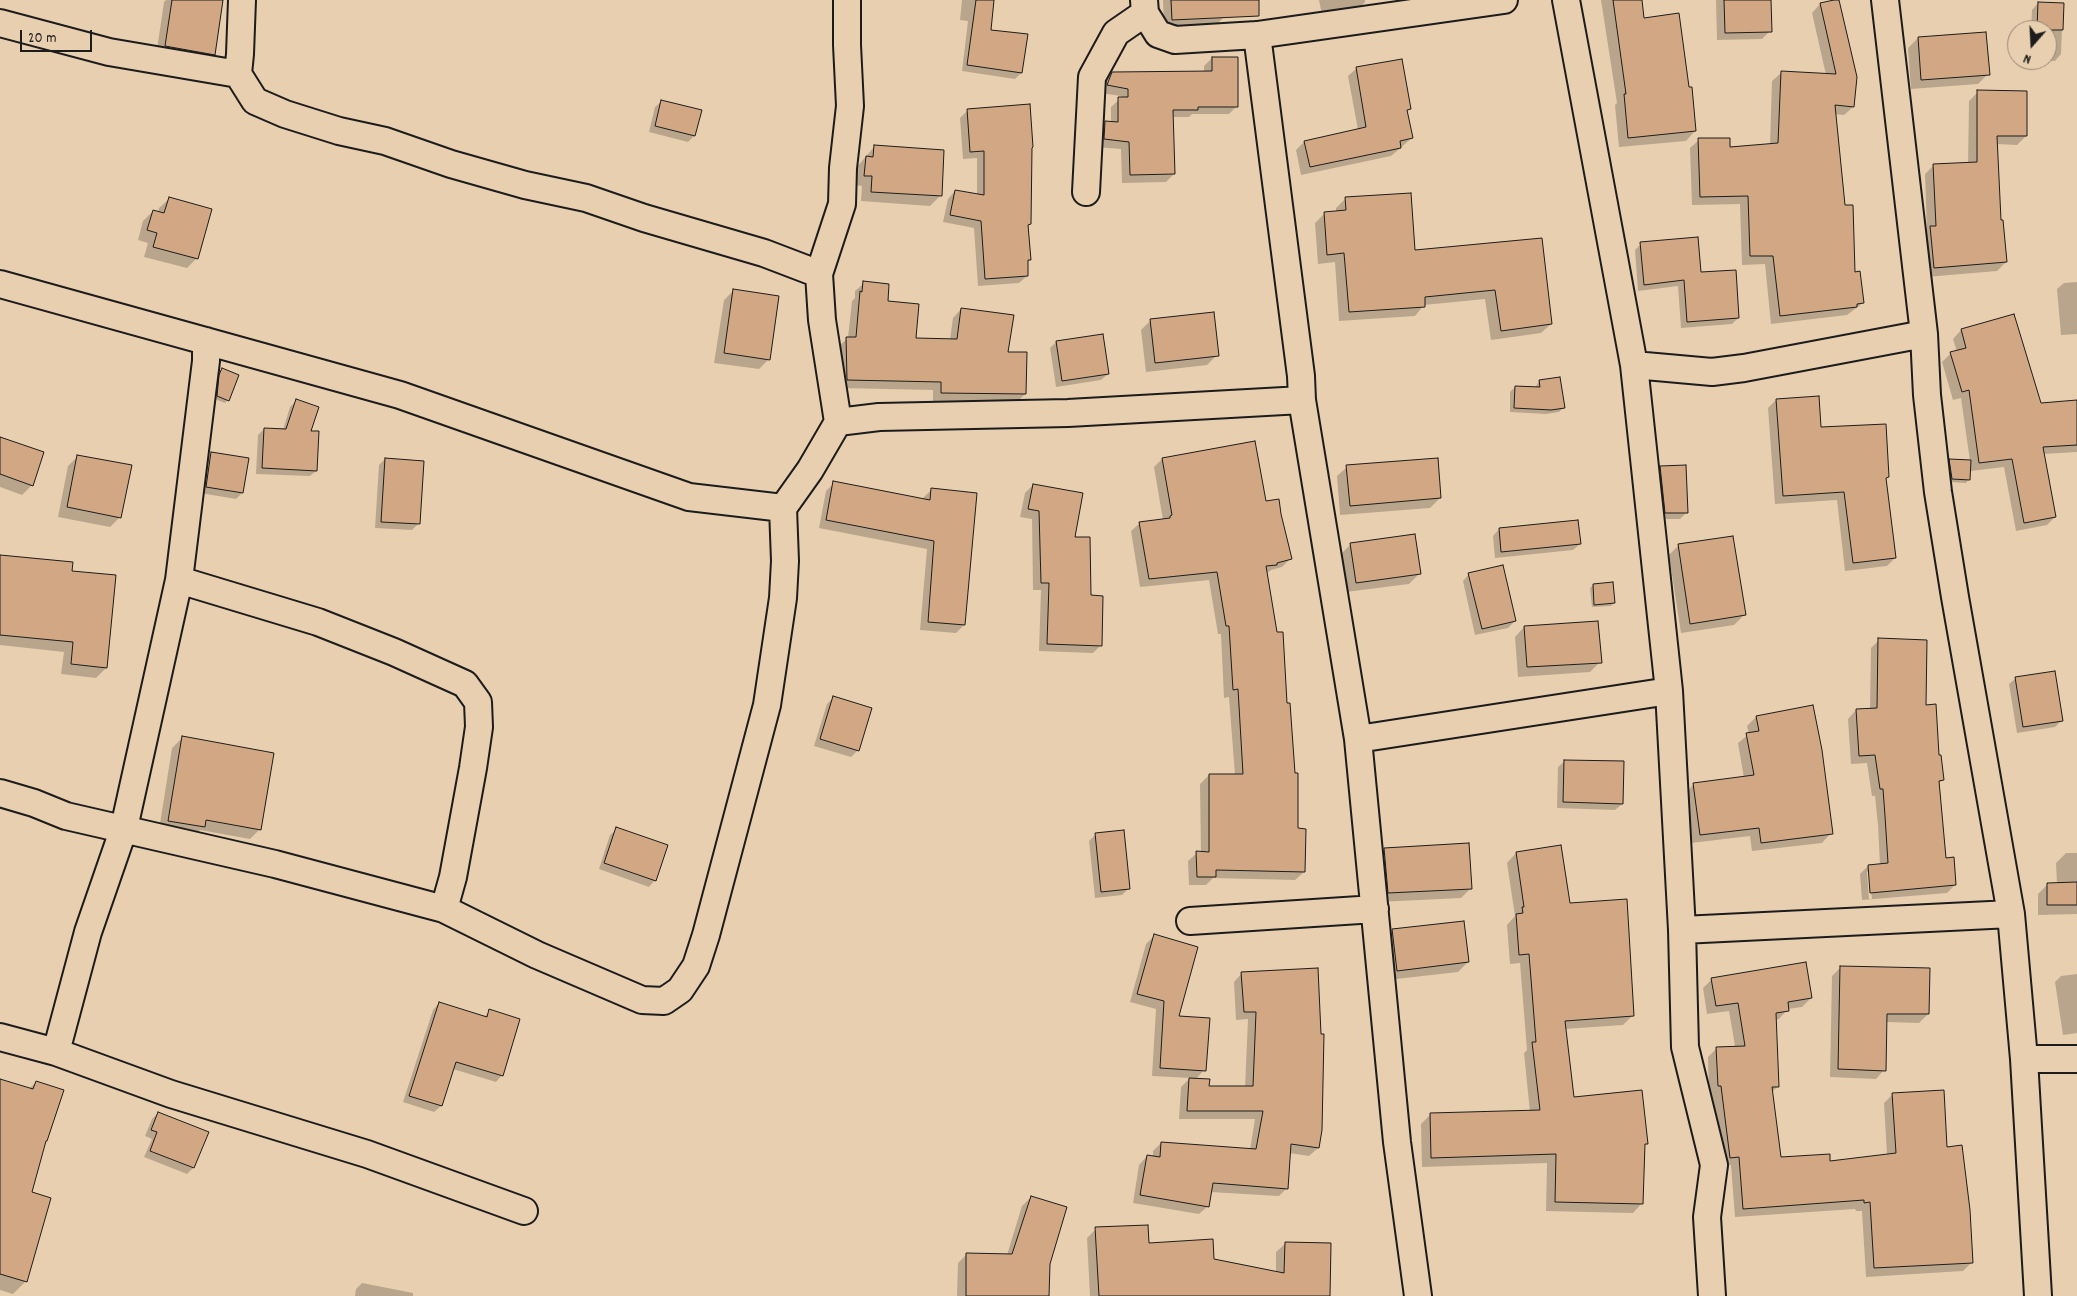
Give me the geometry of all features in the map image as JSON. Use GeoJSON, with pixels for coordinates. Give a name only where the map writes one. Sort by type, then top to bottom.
{"type":"FeatureCollection","features":[{"type":"Feature","properties":{"kind":"street"},"geometry":{"type":"LineString","coordinates":[[242,0],[238,74],[255,100],[285,114],[339,131],[385,141],[451,164],[516,182],[586,198],[644,218],[764,253],[819,274]]}},
{"type":"Feature","properties":{"kind":"street"},"geometry":{"type":"LineString","coordinates":[[0,793],[34,803],[66,816],[322,875],[444,909],[537,955],[642,1000],[664,1001],[680,990],[696,966],[706,935],[767,705],[783,598],[785,561],[783,508],[810,470],[838,422],[822,320],[819,274],[842,204],[843,168],[850,106],[847,0]]}},
{"type":"Feature","properties":{"kind":"street"},"geometry":{"type":"LineString","coordinates":[[1086,192],[1092,77],[1116,33],[1144,7],[1158,34],[1175,40],[1257,35],[1504,0]]}},
{"type":"Feature","properties":{"kind":"street"},"geometry":{"type":"LineString","coordinates":[[1566,0],[1634,365],[1669,691],[1682,930],[1685,1047],[1714,1165],[1707,1217],[1712,1296]]}},
{"type":"Feature","properties":{"kind":"street"},"geometry":{"type":"LineString","coordinates":[[1885,0],[1924,334],[1927,395],[1938,492],[1956,607],[2012,914],[2024,1059],[2038,1296]]}},
{"type":"Feature","properties":{"kind":"street"},"geometry":{"type":"LineString","coordinates":[[0,23],[109,52],[238,74]]}},
{"type":"Feature","properties":{"kind":"street"},"geometry":{"type":"LineString","coordinates":[[1257,35],[1302,400],[1358,739],[1397,1142],[1418,1296]]}},
{"type":"Feature","properties":{"kind":"street"},"geometry":{"type":"LineString","coordinates":[[0,284],[400,395],[689,497],[783,508]]}},
{"type":"Feature","properties":{"kind":"street"},"geometry":{"type":"LineString","coordinates":[[1634,365],[1712,372],[1744,368],[1924,334]]}},
{"type":"Feature","properties":{"kind":"street"},"geometry":{"type":"LineString","coordinates":[[56,1052],[88,932],[124,828],[179,580],[206,361],[206,341]]}},
{"type":"Feature","properties":{"kind":"street"},"geometry":{"type":"LineString","coordinates":[[838,422],[880,417],[1059,413],[1302,400]]}},
{"type":"Feature","properties":{"kind":"street"},"geometry":{"type":"LineString","coordinates":[[179,580],[318,622],[394,652],[465,684],[478,702],[479,727],[456,858],[444,909]]}},
{"type":"Feature","properties":{"kind":"street"},"geometry":{"type":"LineString","coordinates":[[1358,739],[1669,691]]}},
{"type":"Feature","properties":{"kind":"street"},"geometry":{"type":"LineString","coordinates":[[1190,922],[1375,909]]}},
{"type":"Feature","properties":{"kind":"street"},"geometry":{"type":"LineString","coordinates":[[1682,930],[2012,914]]}},
{"type":"Feature","properties":{"kind":"street"},"geometry":{"type":"LineString","coordinates":[[0,1037],[56,1052],[171,1094],[367,1154],[524,1210]]}},
{"type":"Feature","properties":{"kind":"street"},"geometry":{"type":"LineString","coordinates":[[2024,1059],[2077,1059]]}},
{"type":"Feature","properties":{"kind":"building"},"geometry":{"type":"Polygon","coordinates":[[[172,0],[223,0],[215,55],[165,46],[172,0]]]}},
{"type":"Feature","properties":{"kind":"building"},"geometry":{"type":"Polygon","coordinates":[[[976,0],[994,0],[991,30],[1028,34],[1022,73],[967,65],[976,0]]]}},
{"type":"Feature","properties":{"kind":"building"},"geometry":{"type":"Polygon","coordinates":[[[1171,0],[1259,0],[1259,16],[1172,20],[1171,0]]]}},
{"type":"Feature","properties":{"kind":"building"},"geometry":{"type":"Polygon","coordinates":[[[1613,0],[1642,0],[1644,18],[1679,13],[1689,87],[1692,87],[1696,131],[1628,138],[1624,94],[1626,94],[1613,0]]]}},
{"type":"Feature","properties":{"kind":"building"},"geometry":{"type":"Polygon","coordinates":[[[1724,0],[1771,0],[1772,32],[1725,33],[1724,0]]]}},
{"type":"Feature","properties":{"kind":"building"},"geometry":{"type":"Polygon","coordinates":[[[1839,0],[1857,77],[1854,107],[1835,105],[1845,205],[1853,205],[1855,272],[1860,271],[1864,303],[1857,304],[1857,307],[1780,316],[1773,256],[1750,256],[1748,196],[1700,197],[1698,138],[1730,138],[1730,147],[1778,143],[1781,71],[1836,74],[1820,3],[1839,0]]]}},
{"type":"Feature","properties":{"kind":"building"},"geometry":{"type":"Polygon","coordinates":[[[2038,2],[2064,3],[2063,30],[2057,30],[2057,20],[2037,20],[2038,2]]]}},
{"type":"Feature","properties":{"kind":"building"},"geometry":{"type":"Polygon","coordinates":[[[1986,32],[1990,75],[1921,80],[1918,37],[1986,32]]]}},
{"type":"Feature","properties":{"kind":"building"},"geometry":{"type":"Polygon","coordinates":[[[1212,57],[1238,57],[1238,107],[1198,107],[1198,110],[1173,110],[1175,174],[1130,175],[1129,142],[1104,139],[1105,121],[1118,122],[1118,97],[1128,97],[1128,89],[1107,85],[1112,72],[1212,71],[1212,57]]]}},
{"type":"Feature","properties":{"kind":"building"},"geometry":{"type":"Polygon","coordinates":[[[1402,59],[1411,109],[1407,110],[1413,138],[1400,141],[1401,148],[1310,167],[1304,141],[1366,127],[1356,67],[1402,59]]]}},
{"type":"Feature","properties":{"kind":"building"},"geometry":{"type":"Polygon","coordinates":[[[1977,90],[2027,91],[2027,136],[1997,136],[2001,220],[2003,220],[2007,262],[1934,268],[1930,226],[1936,226],[1933,164],[1977,162],[1977,90]]]}},
{"type":"Feature","properties":{"kind":"building"},"geometry":{"type":"Polygon","coordinates":[[[661,100],[702,110],[695,136],[655,126],[661,100]]]}},
{"type":"Feature","properties":{"kind":"building"},"geometry":{"type":"Polygon","coordinates":[[[1030,104],[1033,147],[1031,224],[1028,225],[1031,260],[1028,260],[1028,276],[985,279],[981,221],[950,215],[955,190],[984,195],[984,151],[970,152],[967,109],[1030,104]]]}},
{"type":"Feature","properties":{"kind":"building"},"geometry":{"type":"Polygon","coordinates":[[[874,145],[944,150],[942,196],[871,192],[872,176],[864,176],[866,156],[873,157],[874,145]]]}},
{"type":"Feature","properties":{"kind":"building"},"geometry":{"type":"Polygon","coordinates":[[[1411,193],[1415,250],[1542,238],[1552,324],[1501,331],[1495,290],[1425,297],[1425,307],[1349,312],[1344,253],[1327,255],[1324,212],[1346,210],[1345,197],[1411,193]]]}},
{"type":"Feature","properties":{"kind":"building"},"geometry":{"type":"Polygon","coordinates":[[[169,197],[212,209],[198,259],[153,247],[157,233],[147,230],[153,210],[164,213],[169,197]]]}},
{"type":"Feature","properties":{"kind":"building"},"geometry":{"type":"Polygon","coordinates":[[[1698,237],[1701,272],[1736,270],[1739,318],[1687,322],[1684,280],[1644,285],[1640,242],[1698,237]]]}},
{"type":"Feature","properties":{"kind":"building"},"geometry":{"type":"Polygon","coordinates":[[[863,281],[889,284],[888,301],[919,304],[916,338],[957,339],[961,308],[1014,315],[1008,352],[1027,352],[1026,394],[941,393],[941,382],[847,380],[846,337],[856,337],[860,291],[862,292],[863,281]]]}},
{"type":"Feature","properties":{"kind":"building"},"geometry":{"type":"Polygon","coordinates":[[[733,289],[779,296],[770,360],[724,353],[733,289]]]}},
{"type":"Feature","properties":{"kind":"building"},"geometry":{"type":"Polygon","coordinates":[[[1214,312],[1219,356],[1155,363],[1150,319],[1214,312]]]}},
{"type":"Feature","properties":{"kind":"building"},"geometry":{"type":"Polygon","coordinates":[[[2014,314],[2041,403],[2077,400],[2077,445],[2043,447],[2056,517],[2024,523],[2012,459],[1979,463],[1969,390],[1962,392],[1950,352],[1966,348],[1961,329],[2014,314]]]}},
{"type":"Feature","properties":{"kind":"building"},"geometry":{"type":"Polygon","coordinates":[[[1103,334],[1109,374],[1062,381],[1056,341],[1103,334]]]}},
{"type":"Feature","properties":{"kind":"building"},"geometry":{"type":"Polygon","coordinates":[[[222,368],[239,375],[229,401],[217,396],[219,375],[222,368]]]}},
{"type":"Feature","properties":{"kind":"building"},"geometry":{"type":"Polygon","coordinates":[[[1560,377],[1565,408],[1551,410],[1514,408],[1515,386],[1540,387],[1539,380],[1560,377]]]}},
{"type":"Feature","properties":{"kind":"building"},"geometry":{"type":"Polygon","coordinates":[[[1819,396],[1821,427],[1886,424],[1889,477],[1886,478],[1896,558],[1853,563],[1844,492],[1783,496],[1776,399],[1819,396]]]}},
{"type":"Feature","properties":{"kind":"building"},"geometry":{"type":"Polygon","coordinates":[[[296,399],[319,407],[311,431],[319,431],[317,471],[262,468],[264,428],[286,429],[296,399]]]}},
{"type":"Feature","properties":{"kind":"building"},"geometry":{"type":"Polygon","coordinates":[[[0,437],[44,452],[33,486],[0,474],[0,437]]]}},
{"type":"Feature","properties":{"kind":"building"},"geometry":{"type":"Polygon","coordinates":[[[1255,441],[1266,501],[1279,499],[1292,559],[1277,563],[1277,565],[1266,566],[1277,632],[1283,632],[1287,703],[1290,703],[1295,773],[1298,773],[1298,828],[1306,829],[1305,872],[1216,870],[1216,877],[1197,877],[1196,851],[1209,852],[1209,774],[1243,774],[1238,689],[1233,690],[1229,626],[1226,626],[1217,572],[1149,579],[1139,522],[1170,518],[1172,515],[1162,458],[1255,441]]]}},
{"type":"Feature","properties":{"kind":"building"},"geometry":{"type":"Polygon","coordinates":[[[211,452],[249,458],[243,493],[206,487],[211,452]]]}},
{"type":"Feature","properties":{"kind":"building"},"geometry":{"type":"Polygon","coordinates":[[[77,455],[132,465],[121,518],[67,507],[77,455]]]}},
{"type":"Feature","properties":{"kind":"building"},"geometry":{"type":"Polygon","coordinates":[[[385,458],[424,461],[420,524],[381,522],[385,458]]]}},
{"type":"Feature","properties":{"kind":"building"},"geometry":{"type":"Polygon","coordinates":[[[1438,458],[1441,498],[1350,506],[1346,465],[1438,458]]]}},
{"type":"Feature","properties":{"kind":"building"},"geometry":{"type":"Polygon","coordinates":[[[1949,459],[1971,460],[1970,480],[1952,479],[1949,459]]]}},
{"type":"Feature","properties":{"kind":"building"},"geometry":{"type":"Polygon","coordinates":[[[1686,465],[1688,513],[1665,513],[1660,466],[1686,465]]]}},
{"type":"Feature","properties":{"kind":"building"},"geometry":{"type":"Polygon","coordinates":[[[833,481],[930,500],[931,488],[977,493],[965,625],[928,622],[934,541],[826,520],[833,481]]]}},
{"type":"Feature","properties":{"kind":"building"},"geometry":{"type":"Polygon","coordinates":[[[1033,484],[1083,493],[1075,537],[1090,537],[1091,595],[1103,596],[1102,646],[1047,644],[1049,583],[1041,583],[1039,511],[1028,509],[1033,484]]]}},
{"type":"Feature","properties":{"kind":"building"},"geometry":{"type":"Polygon","coordinates":[[[1578,520],[1581,544],[1501,552],[1499,528],[1578,520]]]}},
{"type":"Feature","properties":{"kind":"building"},"geometry":{"type":"Polygon","coordinates":[[[1415,534],[1421,574],[1356,583],[1350,543],[1415,534]]]}},
{"type":"Feature","properties":{"kind":"building"},"geometry":{"type":"Polygon","coordinates":[[[1733,536],[1746,615],[1690,624],[1678,544],[1733,536]]]}},
{"type":"Feature","properties":{"kind":"building"},"geometry":{"type":"Polygon","coordinates":[[[0,555],[73,562],[72,571],[116,575],[107,668],[71,664],[73,642],[0,635],[0,555]]]}},
{"type":"Feature","properties":{"kind":"building"},"geometry":{"type":"Polygon","coordinates":[[[1503,565],[1516,621],[1482,629],[1468,573],[1503,565]]]}},
{"type":"Feature","properties":{"kind":"building"},"geometry":{"type":"Polygon","coordinates":[[[1613,582],[1615,603],[1594,605],[1593,584],[1613,582]]]}},
{"type":"Feature","properties":{"kind":"building"},"geometry":{"type":"Polygon","coordinates":[[[1598,621],[1602,663],[1527,667],[1524,626],[1598,621]]]}},
{"type":"Feature","properties":{"kind":"building"},"geometry":{"type":"Polygon","coordinates":[[[1878,638],[1927,640],[1926,705],[1936,704],[1939,755],[1941,755],[1944,780],[1939,781],[1946,858],[1954,857],[1956,885],[1870,893],[1868,865],[1888,863],[1883,789],[1880,789],[1875,755],[1859,756],[1856,709],[1877,708],[1878,638]]]}},
{"type":"Feature","properties":{"kind":"building"},"geometry":{"type":"Polygon","coordinates":[[[2055,671],[2063,721],[2023,727],[2015,677],[2055,671]]]}},
{"type":"Feature","properties":{"kind":"building"},"geometry":{"type":"Polygon","coordinates":[[[833,696],[872,708],[859,751],[820,739],[833,696]]]}},
{"type":"Feature","properties":{"kind":"building"},"geometry":{"type":"Polygon","coordinates":[[[1813,705],[1822,750],[1833,834],[1761,843],[1759,828],[1700,835],[1693,783],[1754,775],[1746,733],[1759,731],[1756,716],[1813,705]]]}},
{"type":"Feature","properties":{"kind":"building"},"geometry":{"type":"Polygon","coordinates":[[[182,736],[274,753],[261,830],[206,820],[205,827],[168,821],[182,736]]]}},
{"type":"Feature","properties":{"kind":"building"},"geometry":{"type":"Polygon","coordinates":[[[1564,760],[1624,761],[1623,804],[1563,802],[1564,760]]]}},
{"type":"Feature","properties":{"kind":"building"},"geometry":{"type":"Polygon","coordinates":[[[616,827],[668,845],[656,881],[604,863],[616,827]]]}},
{"type":"Feature","properties":{"kind":"building"},"geometry":{"type":"Polygon","coordinates":[[[1124,830],[1130,889],[1101,892],[1095,833],[1124,830]]]}},
{"type":"Feature","properties":{"kind":"building"},"geometry":{"type":"Polygon","coordinates":[[[1469,843],[1472,889],[1388,893],[1384,848],[1469,843]]]}},
{"type":"Feature","properties":{"kind":"building"},"geometry":{"type":"Polygon","coordinates":[[[1561,845],[1570,903],[1627,899],[1634,1016],[1565,1021],[1574,1097],[1642,1090],[1648,1144],[1645,1144],[1643,1204],[1555,1202],[1556,1154],[1431,1158],[1430,1113],[1540,1110],[1532,1042],[1536,1042],[1529,954],[1519,955],[1516,914],[1523,913],[1522,907],[1524,907],[1516,852],[1561,845]]]}},
{"type":"Feature","properties":{"kind":"building"},"geometry":{"type":"Polygon","coordinates":[[[2077,882],[2077,905],[2047,905],[2047,883],[2077,882]]]}},
{"type":"Feature","properties":{"kind":"building"},"geometry":{"type":"Polygon","coordinates":[[[1464,921],[1469,962],[1397,971],[1392,929],[1464,921]]]}},
{"type":"Feature","properties":{"kind":"building"},"geometry":{"type":"Polygon","coordinates":[[[1154,934],[1198,947],[1179,1016],[1210,1018],[1206,1071],[1160,1068],[1164,1001],[1137,994],[1154,934]]]}},
{"type":"Feature","properties":{"kind":"building"},"geometry":{"type":"Polygon","coordinates":[[[1806,962],[1812,998],[1788,1002],[1789,1011],[1776,1013],[1779,1087],[1772,1087],[1781,1157],[1830,1154],[1830,1161],[1896,1153],[1892,1093],[1944,1090],[1947,1147],[1962,1145],[1970,1210],[1973,1263],[1874,1268],[1870,1202],[1864,1203],[1864,1200],[1743,1209],[1739,1157],[1730,1158],[1721,1086],[1718,1086],[1716,1047],[1745,1046],[1738,1003],[1716,1006],[1711,978],[1806,962]]]}},
{"type":"Feature","properties":{"kind":"building"},"geometry":{"type":"Polygon","coordinates":[[[1840,966],[1930,968],[1929,1014],[1887,1014],[1886,1071],[1838,1069],[1840,966]]]}},
{"type":"Feature","properties":{"kind":"building"},"geometry":{"type":"Polygon","coordinates":[[[1318,968],[1321,1034],[1324,1034],[1322,1130],[1319,1148],[1291,1144],[1288,1189],[1213,1183],[1209,1207],[1140,1195],[1147,1155],[1160,1157],[1161,1142],[1256,1149],[1263,1111],[1187,1111],[1189,1078],[1210,1079],[1209,1086],[1253,1086],[1256,1012],[1244,1012],[1241,972],[1318,968]]]}},
{"type":"Feature","properties":{"kind":"building"},"geometry":{"type":"Polygon","coordinates":[[[439,1002],[487,1017],[489,1009],[520,1019],[503,1076],[456,1062],[442,1106],[409,1096],[439,1002]]]}},
{"type":"Feature","properties":{"kind":"building"},"geometry":{"type":"Polygon","coordinates":[[[0,1079],[33,1089],[36,1081],[64,1090],[46,1141],[32,1192],[51,1198],[27,1282],[0,1274],[0,1079]]]}},
{"type":"Feature","properties":{"kind":"building"},"geometry":{"type":"Polygon","coordinates":[[[158,1112],[209,1132],[194,1168],[150,1151],[157,1132],[151,1130],[158,1112]]]}},
{"type":"Feature","properties":{"kind":"building"},"geometry":{"type":"Polygon","coordinates":[[[1031,1196],[1067,1207],[1050,1264],[1049,1296],[966,1296],[966,1253],[1012,1254],[1031,1196]]]}},
{"type":"Feature","properties":{"kind":"building"},"geometry":{"type":"Polygon","coordinates":[[[1148,1225],[1149,1243],[1213,1239],[1214,1259],[1284,1273],[1285,1242],[1331,1243],[1330,1296],[1099,1296],[1095,1227],[1148,1225]]]}}]}
